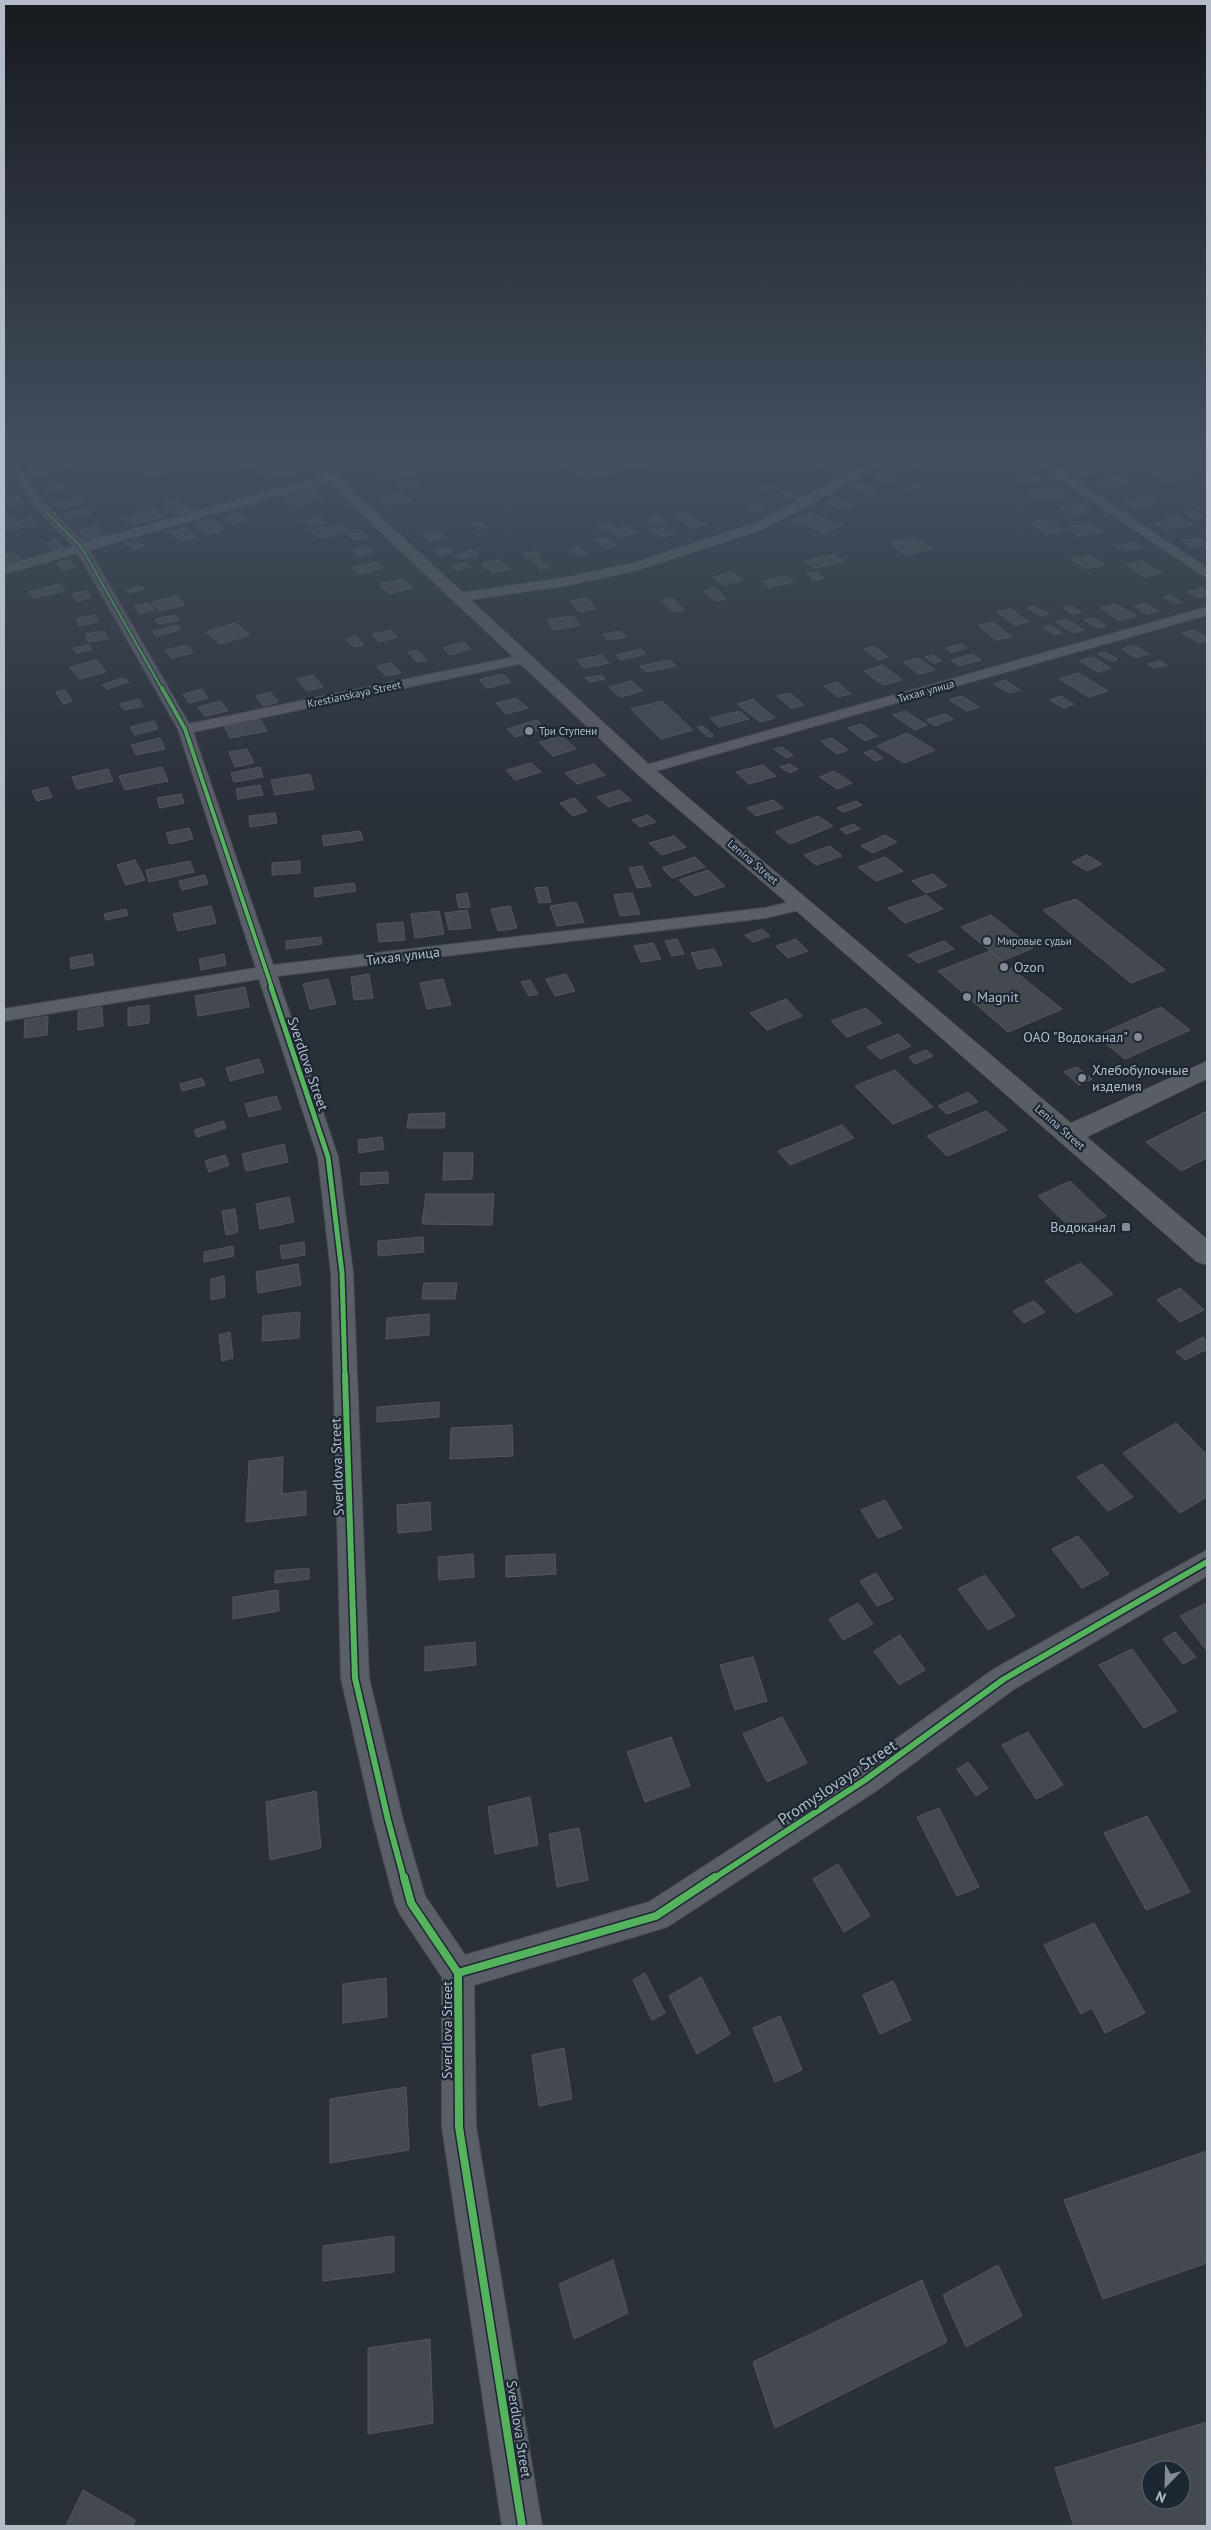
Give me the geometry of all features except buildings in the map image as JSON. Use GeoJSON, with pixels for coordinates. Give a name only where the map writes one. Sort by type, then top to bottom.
{"type":"FeatureCollection","features":[{"type":"Feature","properties":{"kind":"main road","name":"Lenina Street"},"geometry":{"type":"LineString","coordinates":[[437,576],[644,770],[802,904],[1207,1255]]}},
{"type":"Feature","properties":{"kind":"main road"},"geometry":{"type":"LineString","coordinates":[[1068,1135],[1207,1069]]}},
{"type":"Feature","properties":{"kind":"street","name":"Sverdlova Street"},"geometry":{"type":"LineString","coordinates":[[98,576],[185,728],[328,1157],[342,1273],[354,1678],[388,1820],[412,1903],[458,1973],[459,2127],[522,2526]]}},
{"type":"Feature","properties":{"kind":"street"},"geometry":{"type":"LineString","coordinates":[[460,597],[569,582],[594,576]]}},
{"type":"Feature","properties":{"kind":"street","name":"Тихая улица"},"geometry":{"type":"LineString","coordinates":[[644,770],[1207,611]]}},
{"type":"Feature","properties":{"kind":"street","name":"Krestianskaya Street"},"geometry":{"type":"LineString","coordinates":[[185,728],[524,659]]}},
{"type":"Feature","properties":{"kind":"street","name":"Тихая улица"},"geometry":{"type":"LineString","coordinates":[[4,1015],[265,972],[765,913],[802,904]]}},
{"type":"Feature","properties":{"kind":"street","name":"Promyslovaya Street"},"geometry":{"type":"LineString","coordinates":[[458,1973],[656,1916],[865,1780],[1004,1679],[1207,1562]]}},
{"type":"Feature","properties":{"kind":"cycle path"},"geometry":{"type":"LineString","coordinates":[[98,576],[185,729],[328,1157],[342,1273],[355,1678],[388,1820],[411,1903],[458,1973],[459,2127],[522,2526]]}},
{"type":"Feature","properties":{"kind":"cycle path"},"geometry":{"type":"LineString","coordinates":[[458,1973],[656,1916],[865,1780],[1004,1679],[1207,1562]]}},
{"type":"Feature","properties":{"kind":"place","name":"Три Ступени"},"geometry":{"type":"Point","coordinates":[529,731]}},
{"type":"Feature","properties":{"kind":"place","name":"Мировые судьи"},"geometry":{"type":"Point","coordinates":[987,941]}},
{"type":"Feature","properties":{"kind":"place","name":"Ozon"},"geometry":{"type":"Point","coordinates":[1004,967]}},
{"type":"Feature","properties":{"kind":"place","name":"Magnit"},"geometry":{"type":"Point","coordinates":[967,997]}},
{"type":"Feature","properties":{"kind":"place","name":"ОАО \"Водоканал\""},"geometry":{"type":"Point","coordinates":[1138,1037]}},
{"type":"Feature","properties":{"kind":"place","name":"Хлебобулочные изделия"},"geometry":{"type":"Point","coordinates":[1082,1078]}},
{"type":"Feature","properties":{"kind":"place","name":"Водоканал"},"geometry":{"type":"Point","coordinates":[1126,1227]}}]}
